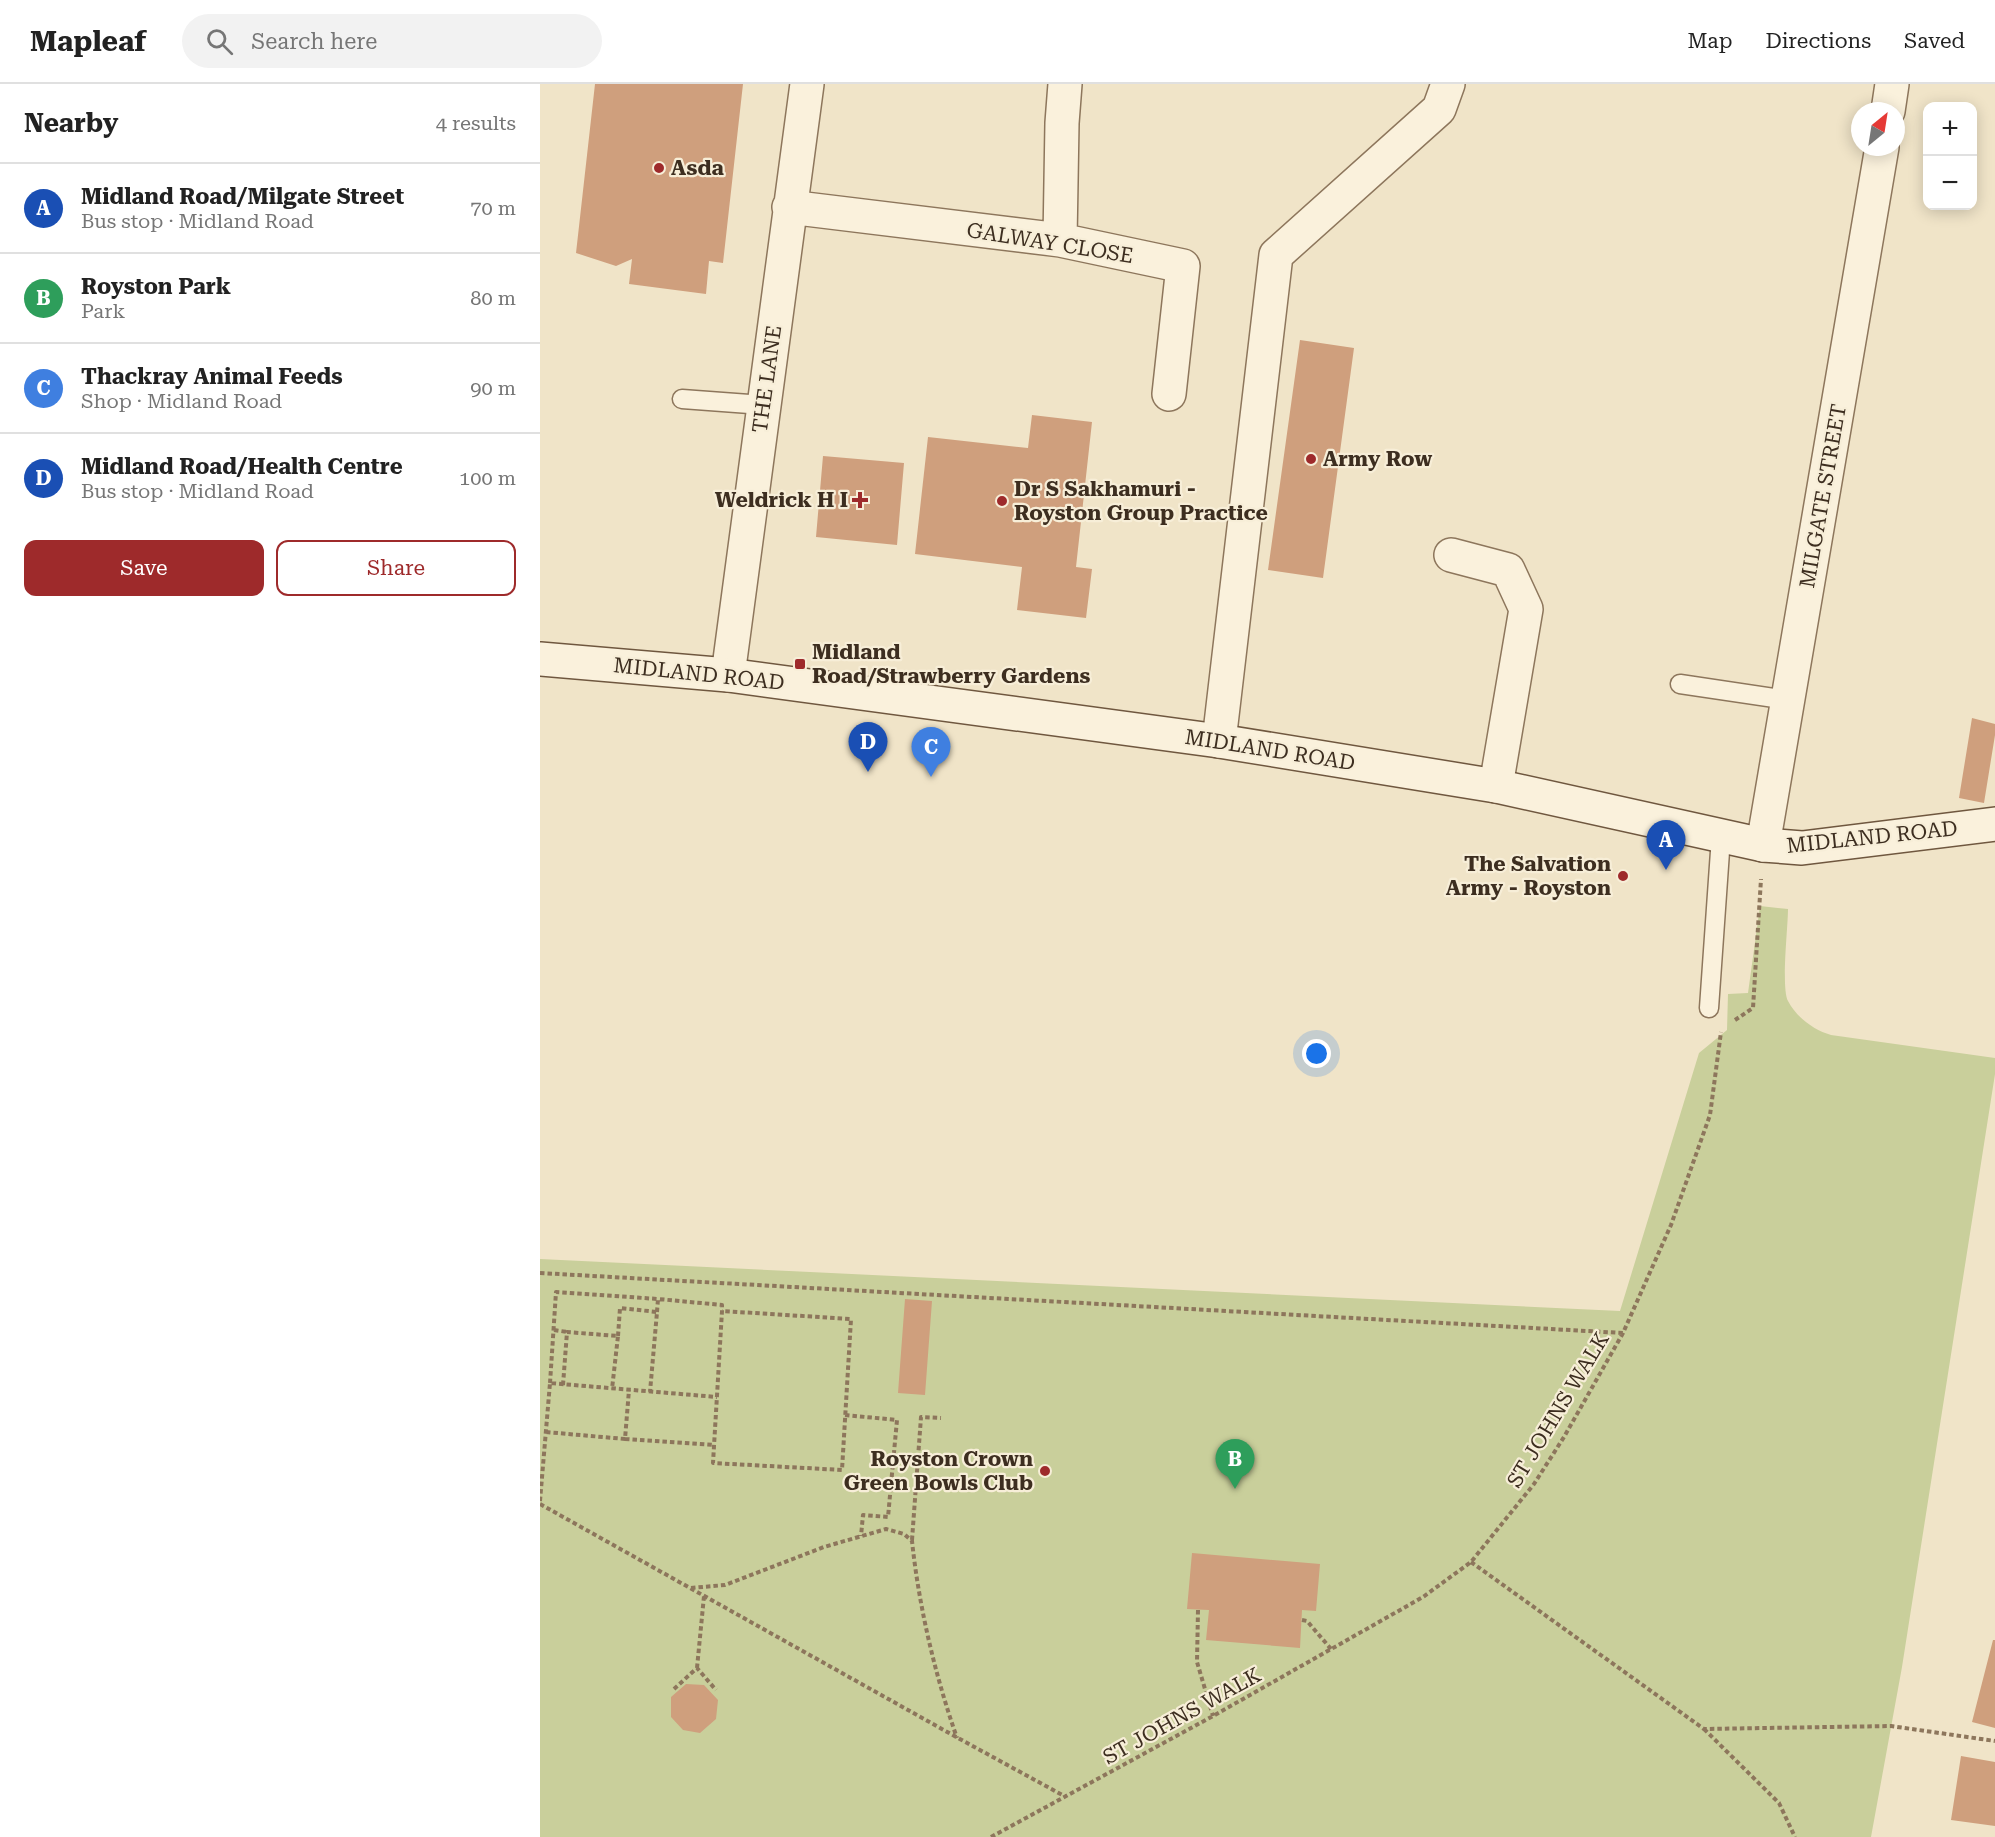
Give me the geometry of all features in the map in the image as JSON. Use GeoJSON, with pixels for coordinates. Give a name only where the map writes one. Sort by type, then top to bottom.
{"type":"FeatureCollection","features":[{"type":"Feature","properties":{"kind":"street","name":"THE LANE"},"geometry":{"type":"LineString","coordinates":[[728,675],[807,84]]}},
{"type":"Feature","properties":{"kind":"street"},"geometry":{"type":"LineString","coordinates":[[1060,240],[1065,84]]}},
{"type":"Feature","properties":{"kind":"street"},"geometry":{"type":"LineString","coordinates":[[1219,741],[1276,255],[1439,109],[1448,84]]}},
{"type":"Feature","properties":{"kind":"street"},"geometry":{"type":"LineString","coordinates":[[1889,102],[1892,84]]}},
{"type":"Feature","properties":{"kind":"street","name":"MILGATE STREET"},"geometry":{"type":"LineString","coordinates":[[1763,845],[1880,156]]}},
{"type":"Feature","properties":{"kind":"street","name":"GALWAY CLOSE"},"geometry":{"type":"LineString","coordinates":[[789,207],[1060,240],[1183,266],[1168,394]]}},
{"type":"Feature","properties":{"kind":"street"},"geometry":{"type":"LineString","coordinates":[[1451,555],[1508,570],[1526,609],[1496,786]]}},
{"type":"Feature","properties":{"kind":"street","name":"MIDLAND ROAD"},"geometry":{"type":"LineString","coordinates":[[540,659],[728,675],[1219,741],[1496,786],[1763,845],[1802,848],[1995,824]]}},
{"type":"Feature","properties":{"kind":"lane"},"geometry":{"type":"LineString","coordinates":[[682,399],[763,405]]}},
{"type":"Feature","properties":{"kind":"lane"},"geometry":{"type":"LineString","coordinates":[[1680,684],[1788,700]]}},
{"type":"Feature","properties":{"kind":"lane"},"geometry":{"type":"LineString","coordinates":[[1709,1008],[1721,837]]}},
{"type":"Feature","properties":{"kind":"path"},"geometry":{"type":"LineString","coordinates":[[1730,1023],[1754,1008],[1763,845]]}},
{"type":"Feature","properties":{"kind":"path","name":"ST JOHNS WALK"},"geometry":{"type":"LineString","coordinates":[[991,1837],[1213,1716],[1423,1597],[1471,1562],[1534,1484],[1564,1437],[1623,1333],[1671,1225],[1710,1115],[1722,1028]]}},
{"type":"Feature","properties":{"kind":"path"},"geometry":{"type":"LineString","coordinates":[[540,1273],[1623,1333]]}},
{"type":"Feature","properties":{"kind":"path"},"geometry":{"type":"LineString","coordinates":[[722,1311],[851,1319],[842,1470],[713,1463],[722,1305],[556,1292],[540,1503],[1066,1797]]}},
{"type":"Feature","properties":{"kind":"path"},"geometry":{"type":"LineString","coordinates":[[650,1392],[658,1299]]}},
{"type":"Feature","properties":{"kind":"path"},"geometry":{"type":"LineString","coordinates":[[612,1389],[620,1308],[657,1312]]}},
{"type":"Feature","properties":{"kind":"path"},"geometry":{"type":"LineString","coordinates":[[554,1330],[618,1336]]}},
{"type":"Feature","properties":{"kind":"path"},"geometry":{"type":"LineString","coordinates":[[563,1384],[567,1332]]}},
{"type":"Feature","properties":{"kind":"path"},"geometry":{"type":"LineString","coordinates":[[550,1383],[717,1397]]}},
{"type":"Feature","properties":{"kind":"path"},"geometry":{"type":"LineString","coordinates":[[625,1439],[629,1390]]}},
{"type":"Feature","properties":{"kind":"path"},"geometry":{"type":"LineString","coordinates":[[845,1415],[897,1420],[888,1517],[863,1515],[861,1536]]}},
{"type":"Feature","properties":{"kind":"path"},"geometry":{"type":"LineString","coordinates":[[941,1418],[921,1417],[912,1541],[919,1594],[945,1703],[958,1738]]}},
{"type":"Feature","properties":{"kind":"path"},"geometry":{"type":"LineString","coordinates":[[546,1432],[714,1445]]}},
{"type":"Feature","properties":{"kind":"path"},"geometry":{"type":"LineString","coordinates":[[690,1588],[725,1585],[824,1547],[886,1529],[904,1534],[912,1541]]}},
{"type":"Feature","properties":{"kind":"path"},"geometry":{"type":"LineString","coordinates":[[1471,1562],[1704,1729],[1779,1803],[1795,1837]]}},
{"type":"Feature","properties":{"kind":"path"},"geometry":{"type":"LineString","coordinates":[[674,1689],[697,1668],[704,1596]]}},
{"type":"Feature","properties":{"kind":"path"},"geometry":{"type":"LineString","coordinates":[[1198,1610],[1197,1662],[1213,1716]]}},
{"type":"Feature","properties":{"kind":"path"},"geometry":{"type":"LineString","coordinates":[[1302,1620],[1307,1621],[1331,1649]]}},
{"type":"Feature","properties":{"kind":"path"},"geometry":{"type":"LineString","coordinates":[[697,1668],[716,1690]]}},
{"type":"Feature","properties":{"kind":"path"},"geometry":{"type":"LineString","coordinates":[[1704,1729],[1891,1726],[1995,1741]]}},
{"type":"Feature","properties":{"kind":"green space"},"geometry":{"type":"Polygon","coordinates":[[[1760,906],[1788,909],[1786,994],[1796,1013],[1812,1027],[1831,1035],[1995,1058],[1995,1074],[1902,1667],[1871,1837],[540,1837],[540,1259],[1620,1311],[1699,1053],[1727,1030],[1728,994],[1748,993],[1760,906]]]}},
{"type":"Feature","properties":{"kind":"building","name":"Asda"},"geometry":{"type":"Polygon","coordinates":[[[595,84],[743,84],[723,263],[709,261],[706,294],[629,284],[632,259],[616,266],[576,253],[595,84]]]}},
{"type":"Feature","properties":{"kind":"building","name":"Army Row"},"geometry":{"type":"Polygon","coordinates":[[[1300,340],[1354,348],[1323,578],[1268,570],[1300,340]]]}},
{"type":"Feature","properties":{"kind":"building","name":"Dr S Sakhamuri - Royston Group Practice"},"geometry":{"type":"Polygon","coordinates":[[[1032,415],[1092,422],[1076,567],[1092,569],[1086,618],[1017,610],[1022,567],[915,554],[928,437],[1028,448],[1032,415]]]}},
{"type":"Feature","properties":{"kind":"building","name":"Weldrick H I"},"geometry":{"type":"Polygon","coordinates":[[[823,456],[904,463],[897,545],[816,537],[823,456]]]}},
{"type":"Feature","properties":{"kind":"building"},"geometry":{"type":"Polygon","coordinates":[[[1972,718],[1995,724],[1984,803],[1959,798],[1972,718]]]}},
{"type":"Feature","properties":{"kind":"building"},"geometry":{"type":"Polygon","coordinates":[[[905,1299],[932,1301],[925,1395],[898,1393],[905,1299]]]}},
{"type":"Feature","properties":{"kind":"building"},"geometry":{"type":"Polygon","coordinates":[[[1192,1553],[1320,1564],[1316,1611],[1302,1610],[1300,1648],[1206,1640],[1209,1610],[1187,1609],[1192,1553]]]}},
{"type":"Feature","properties":{"kind":"building"},"geometry":{"type":"Polygon","coordinates":[[[1993,1640],[1995,1640],[1995,1728],[1972,1722],[1993,1640]]]}},
{"type":"Feature","properties":{"kind":"building"},"geometry":{"type":"Polygon","coordinates":[[[686,1684],[704,1685],[718,1700],[716,1719],[700,1733],[683,1730],[671,1717],[671,1697],[686,1684]]]}},
{"type":"Feature","properties":{"kind":"building"},"geometry":{"type":"Polygon","coordinates":[[[1961,1756],[1995,1762],[1995,1826],[1951,1820],[1961,1756]]]}},
{"type":"Feature","properties":{"kind":"place","name":"Asda"},"geometry":{"type":"Point","coordinates":[659,168]}},
{"type":"Feature","properties":{"kind":"place","name":"Army Row"},"geometry":{"type":"Point","coordinates":[1311,459]}},
{"type":"Feature","properties":{"kind":"place","name":"Weldrick H I"},"geometry":{"type":"Point","coordinates":[860,500]}},
{"type":"Feature","properties":{"kind":"place","name":"Dr S Sakhamuri - Royston Group Practice"},"geometry":{"type":"Point","coordinates":[1002,501]}},
{"type":"Feature","properties":{"kind":"place","name":"Midland Road/Strawberry Gardens"},"geometry":{"type":"Point","coordinates":[800,664]}},
{"type":"Feature","properties":{"kind":"place","name":"Midland Road/Health Centre"},"geometry":{"type":"Point","coordinates":[868,772]}},
{"type":"Feature","properties":{"kind":"place","name":"Thackray Animal Feeds"},"geometry":{"type":"Point","coordinates":[931,777]}},
{"type":"Feature","properties":{"kind":"place","name":"Midland Road/Milgate Street"},"geometry":{"type":"Point","coordinates":[1666,870]}},
{"type":"Feature","properties":{"kind":"place","name":"The Salvation Army - Royston"},"geometry":{"type":"Point","coordinates":[1623,876]}},
{"type":"Feature","properties":{"kind":"place","name":"Royston Crown Green Bowls Club"},"geometry":{"type":"Point","coordinates":[1045,1471]}},
{"type":"Feature","properties":{"kind":"place","name":"Royston Park"},"geometry":{"type":"Point","coordinates":[1235,1489]}}]}
